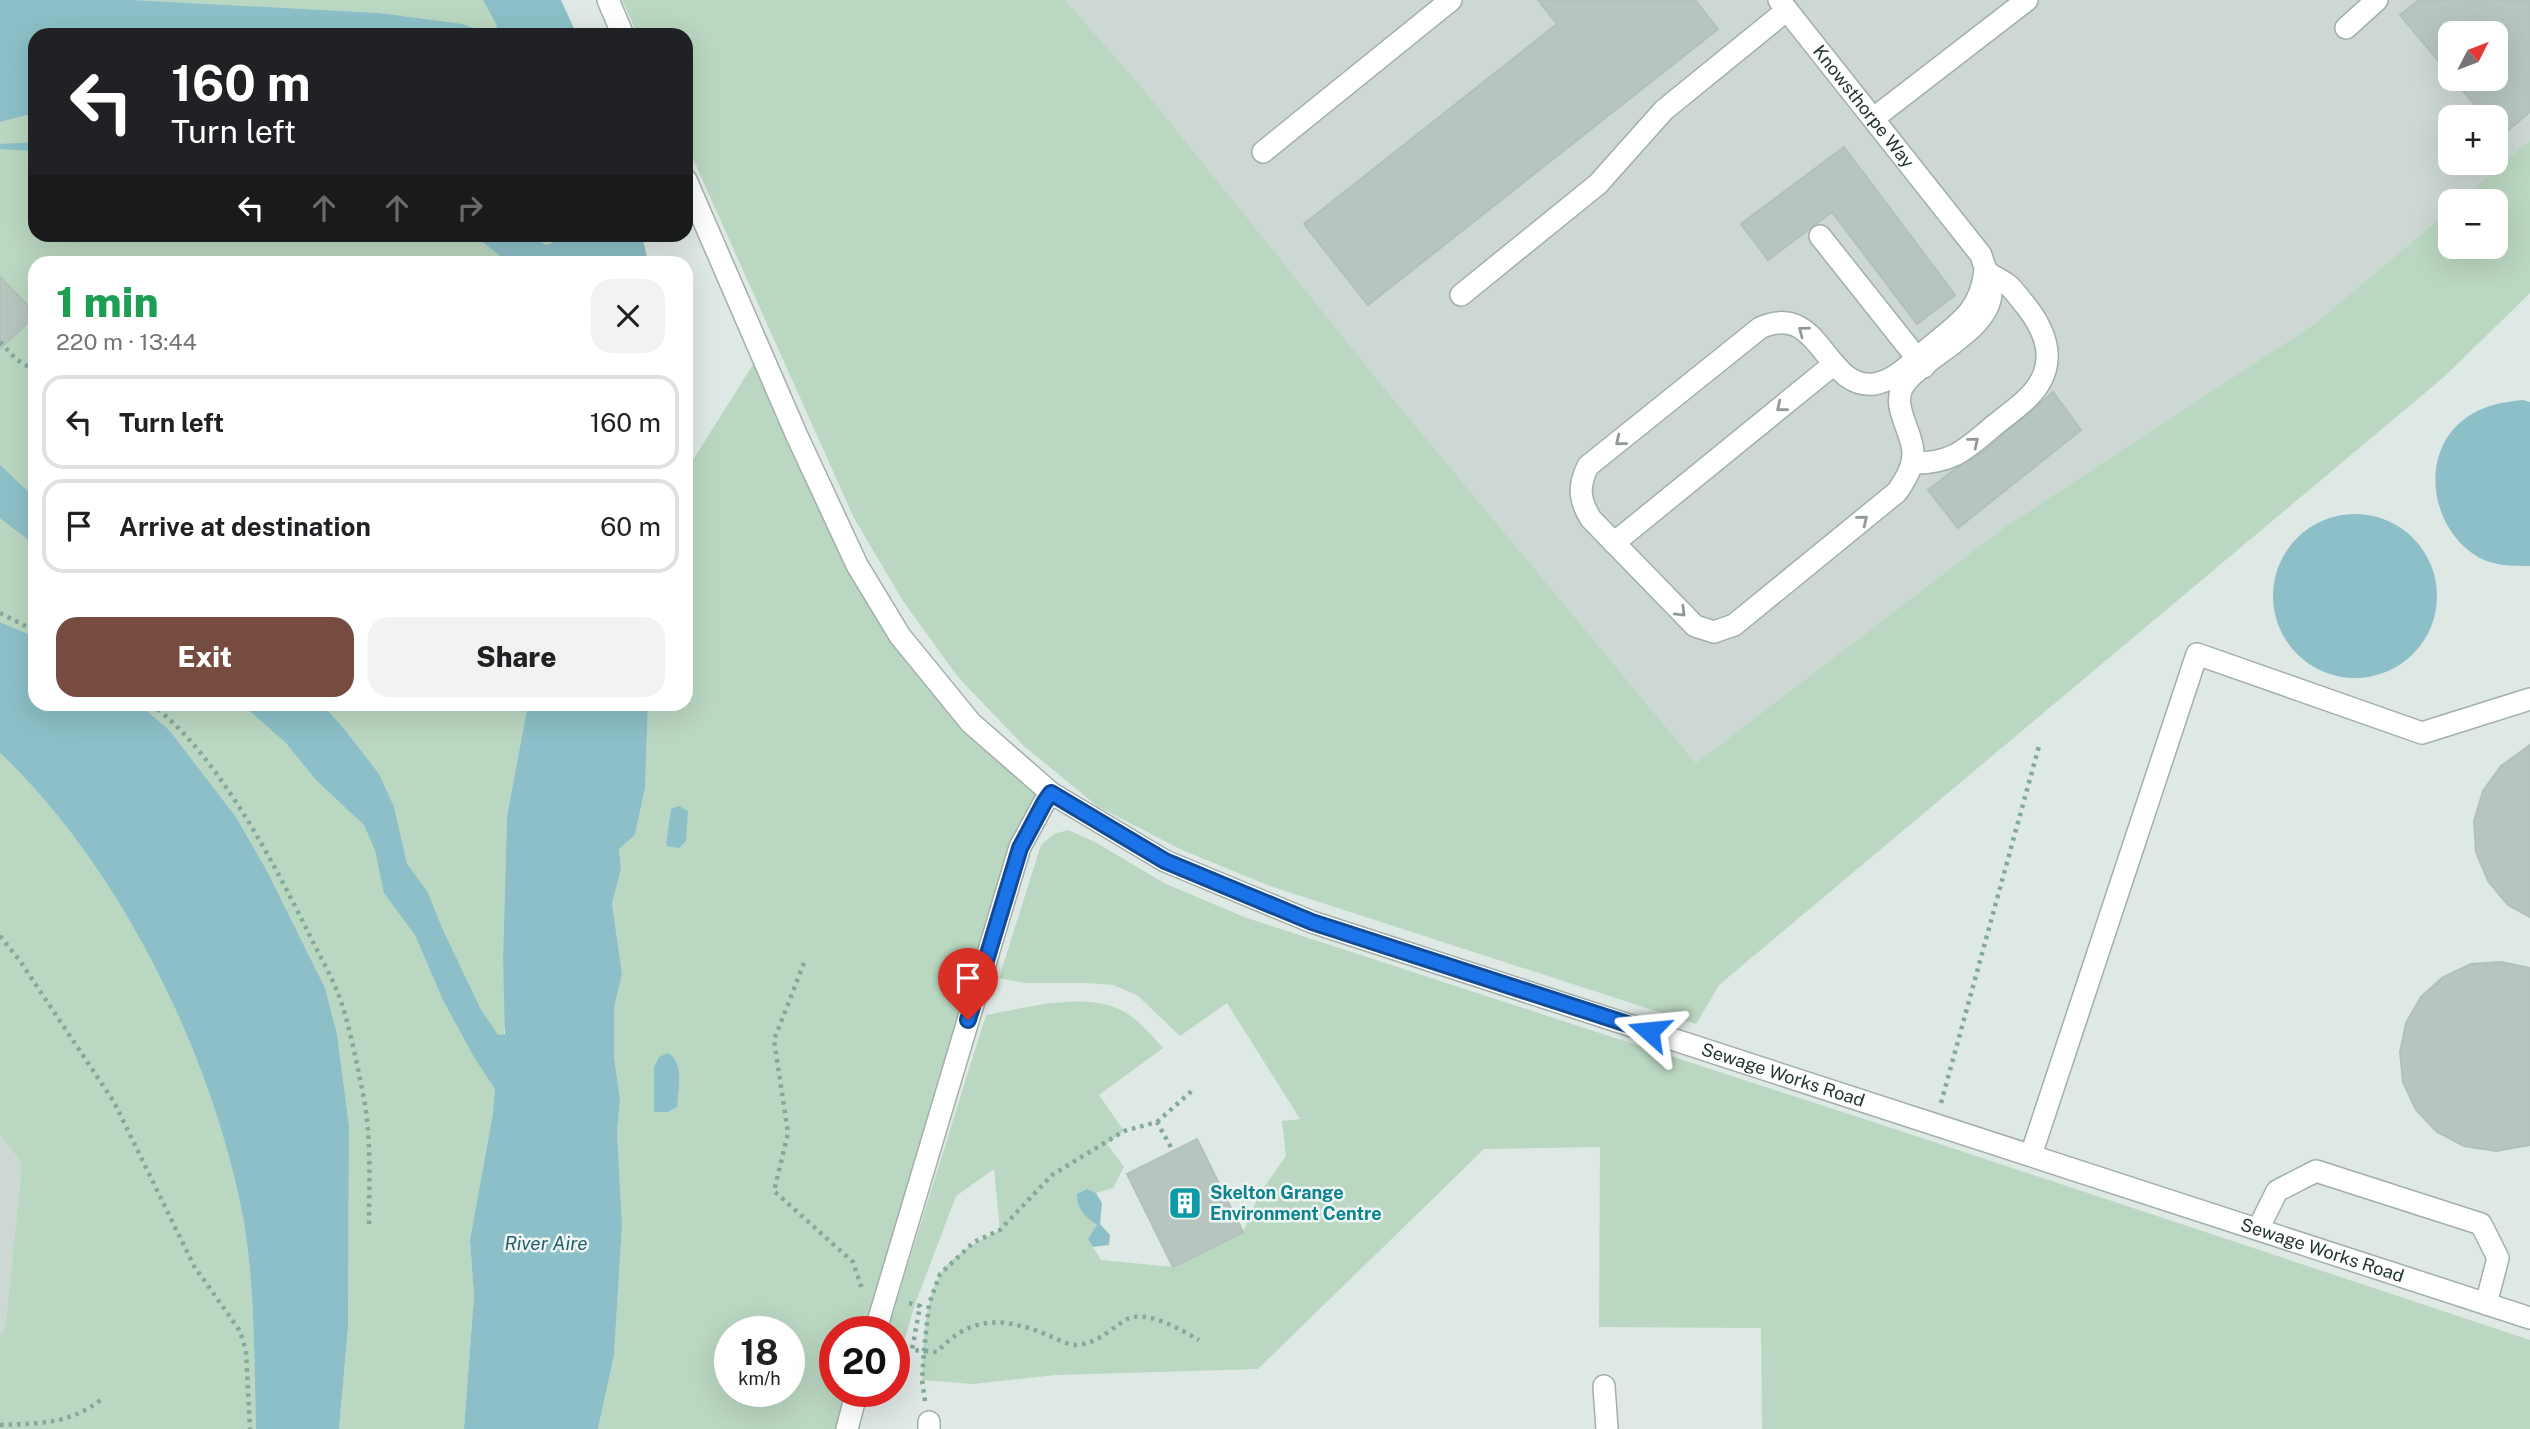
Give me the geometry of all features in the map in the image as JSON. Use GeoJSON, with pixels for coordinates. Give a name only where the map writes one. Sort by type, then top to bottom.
{"type":"FeatureCollection","features":[{"type":"Feature","properties":{"kind":"street"},"geometry":{"type":"LineString","coordinates":[[608,0],[620,28]]}},
{"type":"Feature","properties":{"kind":"street"},"geometry":{"type":"LineString","coordinates":[[1263,152],[1451,0]]}},
{"type":"Feature","properties":{"kind":"street"},"geometry":{"type":"LineString","coordinates":[[1874,118],[2027,0]]}},
{"type":"Feature","properties":{"kind":"street"},"geometry":{"type":"LineString","coordinates":[[2346,28],[2377,0]]}},
{"type":"Feature","properties":{"kind":"street"},"geometry":{"type":"LineString","coordinates":[[1461,295],[1598,184],[1664,110],[1783,5]]}},
{"type":"Feature","properties":{"kind":"street","name":"Knowsthorpe Way"},"geometry":{"type":"LineString","coordinates":[[1783,5],[1981,255],[1985,271]]}},
{"type":"Feature","properties":{"kind":"street","name":"Sewage Works Road"},"geometry":{"type":"LineString","coordinates":[[693,196],[797,436],[857,565],[900,636],[971,723],[1051,793],[1165,861],[1312,922],[2530,1318]]}},
{"type":"Feature","properties":{"kind":"street"},"geometry":{"type":"LineString","coordinates":[[1820,236],[1921,362]]}},
{"type":"Feature","properties":{"kind":"street"},"geometry":{"type":"LineString","coordinates":[[1912,463],[1931,464],[1949,459],[1965,449],[2026,400],[2040,383],[2047,362],[2047,341],[2038,321],[2010,287],[1985,271],[1979,298],[1971,312],[1921,362],[1900,394],[1899,406],[1912,436],[1913,456],[1908,476],[1897,492],[1725,630],[1714,632],[1695,626],[1591,519],[1583,507],[1580,493],[1588,466],[1769,323],[1780,322],[1801,327],[1844,374],[1858,381],[1872,384],[1921,362]]}},
{"type":"Feature","properties":{"kind":"street"},"geometry":{"type":"LineString","coordinates":[[1614,543],[1834,364]]}},
{"type":"Feature","properties":{"kind":"street"},"geometry":{"type":"LineString","coordinates":[[2031,1155],[2197,654],[2422,733],[2530,699]]}},
{"type":"Feature","properties":{"kind":"street"},"geometry":{"type":"LineString","coordinates":[[880,1316],[1020,848],[1051,793]]}},
{"type":"Feature","properties":{"kind":"street"},"geometry":{"type":"LineString","coordinates":[[2258,1229],[2277,1191],[2316,1171],[2481,1224],[2498,1258],[2486,1304]]}},
{"type":"Feature","properties":{"kind":"street"},"geometry":{"type":"LineString","coordinates":[[1604,1386],[1607,1429]]}},
{"type":"Feature","properties":{"kind":"street"},"geometry":{"type":"LineString","coordinates":[[847,1429],[853,1407]]}},
{"type":"Feature","properties":{"kind":"path"},"geometry":{"type":"LineString","coordinates":[[0,342],[16,359],[28,367]]}},
{"type":"Feature","properties":{"kind":"path"},"geometry":{"type":"LineString","coordinates":[[0,613],[28,627]]}},
{"type":"Feature","properties":{"kind":"path"},"geometry":{"type":"LineString","coordinates":[[161,711],[213,769],[252,828],[338,992],[363,1092],[370,1164],[369,1226]]}},
{"type":"Feature","properties":{"kind":"path"},"geometry":{"type":"LineString","coordinates":[[1935,1124],[2039,746]]}},
{"type":"Feature","properties":{"kind":"path"},"geometry":{"type":"LineString","coordinates":[[0,936],[20,961],[114,1102],[194,1266],[240,1331],[246,1351],[250,1429]]}},
{"type":"Feature","properties":{"kind":"path"},"geometry":{"type":"LineString","coordinates":[[804,963],[774,1040],[788,1133],[774,1191],[853,1262],[863,1293],[920,1306],[912,1350],[937,1352],[951,1337],[974,1324],[1004,1322],[1075,1346],[1098,1340],[1128,1318],[1159,1319],[1199,1340]]}},
{"type":"Feature","properties":{"kind":"path"},"geometry":{"type":"LineString","coordinates":[[929,1426],[922,1380],[924,1351],[929,1304],[940,1274],[974,1242],[1000,1230],[1052,1175],[1124,1131],[1157,1122],[1194,1089]]}},
{"type":"Feature","properties":{"kind":"path"},"geometry":{"type":"LineString","coordinates":[[1157,1122],[1173,1151]]}},
{"type":"Feature","properties":{"kind":"path"},"geometry":{"type":"LineString","coordinates":[[0,1425],[69,1418],[85,1412],[102,1399]]}},
{"type":"Feature","properties":{"kind":"shaded area"},"geometry":{"type":"Polygon","coordinates":[[[1065,0],[2530,0],[2530,140],[2508,159],[2508,105],[2438,105],[2438,175],[2490,175],[2474,189],[2438,189],[2438,220],[2316,323],[2002,529],[1696,763],[1398,405],[1142,89],[1065,0]]]}},
{"type":"Feature","properties":{"kind":"shaded area"},"geometry":{"type":"Polygon","coordinates":[[[0,1134],[22,1164],[5,1331],[0,1334],[0,1134]]]}},
{"type":"Feature","properties":{"kind":"green space"},"geometry":{"type":"Polygon","coordinates":[[[133,0],[483,0],[497,26],[474,28],[463,24],[380,13],[133,0]]]}},
{"type":"Feature","properties":{"kind":"green space"},"geometry":{"type":"Polygon","coordinates":[[[622,0],[1065,0],[1142,88],[1398,405],[1696,763],[2002,529],[2316,323],[2438,220],[2438,259],[2508,259],[2508,189],[2474,189],[2490,175],[2508,175],[2508,159],[2530,140],[2530,293],[2445,376],[1719,985],[1696,1024],[1270,886],[1182,850],[1097,806],[1023,745],[958,677],[903,601],[854,518],[693,159],[693,28],[635,28],[622,0]]]}},
{"type":"Feature","properties":{"kind":"green space"},"geometry":{"type":"Polygon","coordinates":[[[28,115],[28,242],[552,242],[550,256],[28,256],[28,634],[0,622],[0,122],[28,115]]]}},
{"type":"Feature","properties":{"kind":"green space"},"geometry":{"type":"Polygon","coordinates":[[[761,352],[900,636],[1051,793],[1044,803],[880,1316],[819,1316],[819,1407],[853,1407],[847,1429],[598,1429],[614,1355],[622,1225],[617,1132],[620,1099],[614,1057],[614,1008],[622,974],[612,903],[621,869],[619,849],[635,835],[645,788],[648,711],[693,711],[693,460],[761,352]]]}},
{"type":"Feature","properties":{"kind":"green space"},"geometry":{"type":"Polygon","coordinates":[[[147,711],[527,711],[507,816],[503,958],[506,1019],[493,1113],[470,1240],[474,1296],[464,1429],[339,1429],[348,1328],[349,1126],[337,1034],[325,988],[267,871],[236,817],[170,731],[147,711]]]}},
{"type":"Feature","properties":{"kind":"green space"},"geometry":{"type":"Polygon","coordinates":[[[0,753],[44,799],[85,851],[123,908],[186,1032],[211,1096],[230,1159],[248,1248],[256,1429],[0,1429],[0,1334],[5,1331],[22,1164],[0,1134],[0,753]]]}},
{"type":"Feature","properties":{"kind":"green space"},"geometry":{"type":"Polygon","coordinates":[[[1068,830],[1095,842],[1164,883],[1244,917],[2530,1340],[2530,1429],[1762,1429],[1761,1328],[1599,1327],[1600,1147],[1484,1149],[1258,1369],[1056,1375],[973,1384],[922,1380],[927,1313],[939,1276],[958,1255],[1000,1230],[994,1169],[956,1196],[910,1321],[910,1316],[892,1316],[986,1015],[1053,1003],[1104,1004],[1132,1016],[1163,1048],[1099,1095],[1124,1131],[1107,1144],[1124,1167],[1113,1188],[1096,1193],[1087,1189],[1098,1225],[1088,1239],[1101,1260],[1173,1267],[1243,1232],[1260,1193],[1286,1156],[1282,1121],[1300,1119],[1227,1003],[1180,1036],[1137,995],[1113,985],[1025,983],[999,978],[1041,845],[1054,834],[1068,830]]]}},
{"type":"Feature","properties":{"kind":"water"},"geometry":{"type":"Polygon","coordinates":[[[0,0],[133,0],[380,13],[463,24],[474,28],[28,28],[28,115],[0,122],[0,0]]]}},
{"type":"Feature","properties":{"kind":"water"},"geometry":{"type":"Polygon","coordinates":[[[483,0],[561,0],[574,28],[497,28],[483,0]]]}},
{"type":"Feature","properties":{"kind":"water"},"geometry":{"type":"Polygon","coordinates":[[[28,142],[28,151],[0,149],[0,144],[28,142]]]}},
{"type":"Feature","properties":{"kind":"water"},"geometry":{"type":"Polygon","coordinates":[[[482,242],[541,242],[546,245],[552,242],[644,242],[647,256],[500,256],[482,242]]]}},
{"type":"Feature","properties":{"kind":"water"},"geometry":{"type":"Polygon","coordinates":[[[2523,400],[2530,402],[2530,566],[2510,566],[2478,557],[2461,544],[2439,507],[2437,465],[2443,445],[2455,428],[2472,414],[2484,408],[2523,400]]]}},
{"type":"Feature","properties":{"kind":"water"},"geometry":{"type":"Polygon","coordinates":[[[0,465],[28,491],[28,540],[0,518],[0,465]]]}},
{"type":"Feature","properties":{"kind":"water"},"geometry":{"type":"Polygon","coordinates":[[[2355,514],[2386,520],[2413,538],[2431,565],[2437,596],[2431,627],[2413,654],[2386,672],[2355,678],[2324,672],[2297,654],[2279,627],[2273,596],[2279,565],[2297,538],[2324,520],[2355,514]]]}},
{"type":"Feature","properties":{"kind":"water"},"geometry":{"type":"Polygon","coordinates":[[[0,622],[28,634],[28,711],[147,711],[170,731],[236,817],[267,871],[325,988],[337,1034],[349,1126],[348,1328],[339,1429],[256,1429],[250,1273],[244,1222],[230,1159],[186,1032],[156,969],[122,908],[85,851],[44,799],[0,753],[0,622]]]}},
{"type":"Feature","properties":{"kind":"water","name":"River Aire"},"geometry":{"type":"Polygon","coordinates":[[[250,711],[328,711],[379,774],[394,807],[407,864],[427,891],[481,1010],[498,1035],[505,1034],[503,958],[507,816],[527,711],[648,711],[645,788],[635,835],[619,849],[621,869],[612,903],[622,974],[614,1008],[614,1057],[620,1099],[617,1132],[622,1225],[614,1355],[598,1429],[464,1429],[474,1296],[470,1240],[495,1089],[443,1000],[415,935],[384,893],[375,850],[364,825],[317,781],[286,743],[250,711]]]}},
{"type":"Feature","properties":{"kind":"water"},"geometry":{"type":"Polygon","coordinates":[[[679,806],[688,811],[686,841],[679,848],[666,846],[671,809],[679,806]]]}},
{"type":"Feature","properties":{"kind":"water"},"geometry":{"type":"Polygon","coordinates":[[[668,1053],[677,1063],[679,1070],[677,1107],[668,1112],[654,1112],[654,1067],[659,1057],[668,1053]]]}},
{"type":"Feature","properties":{"kind":"water"},"geometry":{"type":"Polygon","coordinates":[[[1087,1189],[1096,1193],[1102,1203],[1100,1224],[1110,1235],[1109,1245],[1093,1247],[1088,1239],[1097,1225],[1082,1212],[1077,1194],[1087,1189]]]}},
{"type":"Feature","properties":{"kind":"building"},"geometry":{"type":"Polygon","coordinates":[[[1538,0],[1695,0],[1718,29],[1368,305],[1304,224],[1557,24],[1538,0]]]}},
{"type":"Feature","properties":{"kind":"building"},"geometry":{"type":"Polygon","coordinates":[[[2419,0],[2530,0],[2530,112],[2508,130],[2508,105],[2475,105],[2463,91],[2508,91],[2508,21],[2438,21],[2438,61],[2400,15],[2419,0]]]}},
{"type":"Feature","properties":{"kind":"building"},"geometry":{"type":"Polygon","coordinates":[[[1844,147],[1955,295],[1917,324],[1832,212],[1768,260],[1741,224],[1844,147]]]}},
{"type":"Feature","properties":{"kind":"building"},"geometry":{"type":"Polygon","coordinates":[[[0,277],[28,306],[28,323],[0,349],[0,277]]]}},
{"type":"Feature","properties":{"kind":"building"},"geometry":{"type":"Polygon","coordinates":[[[2053,392],[2081,430],[1958,528],[1928,490],[1984,451],[2053,392]]]}},
{"type":"Feature","properties":{"kind":"building"},"geometry":{"type":"Polygon","coordinates":[[[2530,745],[2530,917],[2508,905],[2488,881],[2476,852],[2474,821],[2483,791],[2501,766],[2530,745]]]}},
{"type":"Feature","properties":{"kind":"building"},"geometry":{"type":"Polygon","coordinates":[[[2501,962],[2530,968],[2530,1145],[2496,1151],[2464,1146],[2437,1132],[2416,1110],[2403,1082],[2400,1052],[2406,1023],[2421,997],[2443,977],[2471,964],[2501,962]]]}},
{"type":"Feature","properties":{"kind":"building","name":"Skelton Grange Environment Centre"},"geometry":{"type":"Polygon","coordinates":[[[1197,1139],[1243,1232],[1173,1267],[1127,1174],[1197,1139]]]}},
{"type":"Feature","properties":{"kind":"place","name":"Skelton Grange Environment Centre"},"geometry":{"type":"Point","coordinates":[1185,1203]}},
{"type":"Feature","properties":{"kind":"route"},"geometry":{"type":"LineString","coordinates":[[968,1020],[1020,848],[1051,793],[1165,861],[1312,922],[1649,1031]]}}]}
